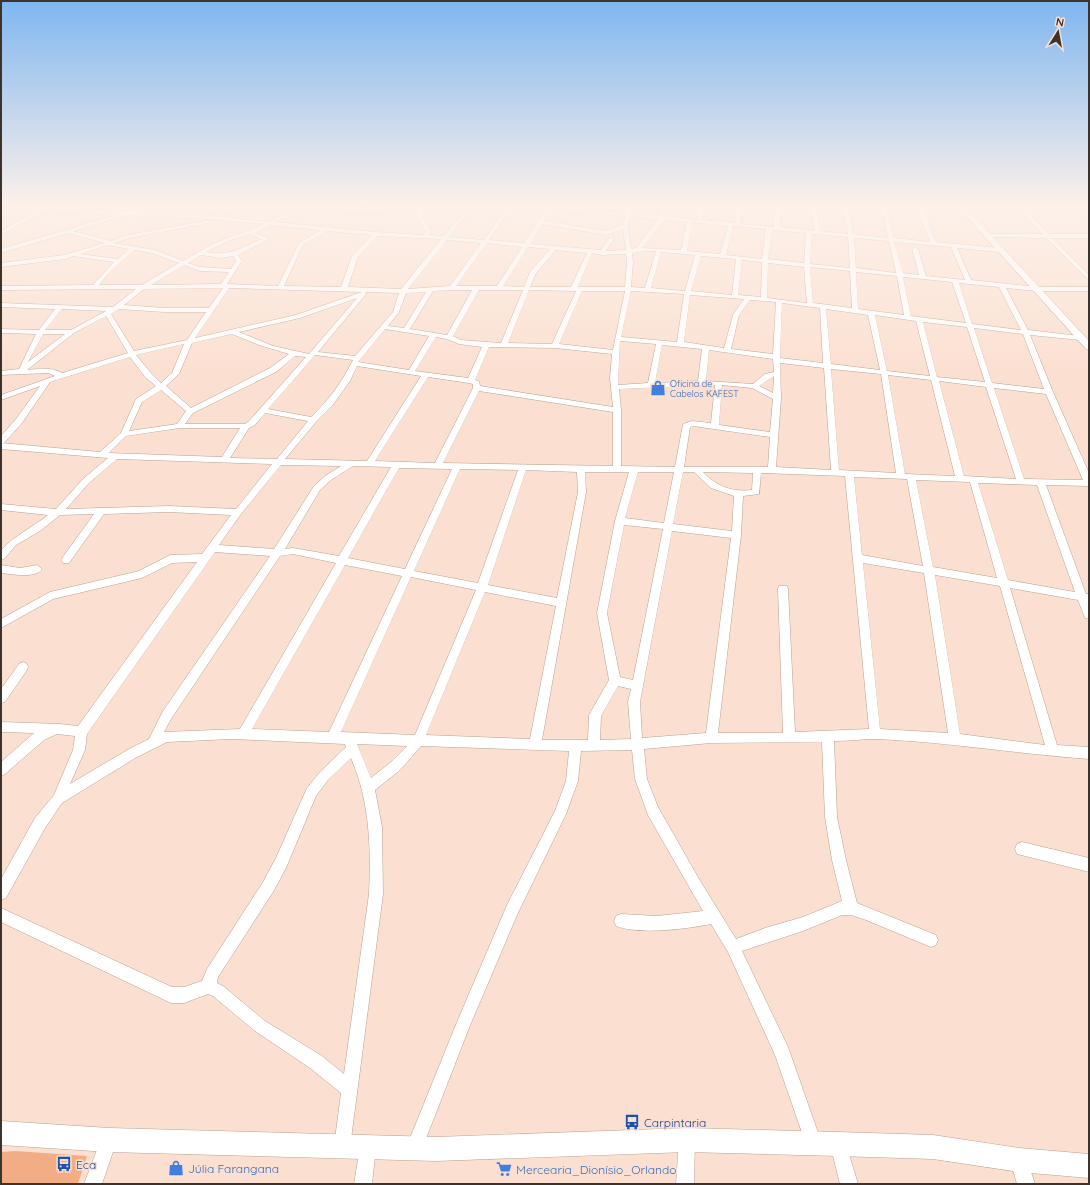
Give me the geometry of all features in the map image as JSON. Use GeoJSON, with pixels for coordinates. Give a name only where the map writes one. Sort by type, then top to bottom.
{"type":"FeatureCollection","features":[{"type":"Feature","properties":{"kind":"street"},"geometry":{"type":"LineString","coordinates":[[1,266],[38,262]]}},
{"type":"Feature","properties":{"kind":"street"},"geometry":{"type":"LineString","coordinates":[[94,288],[118,262]]}},
{"type":"Feature","properties":{"kind":"street"},"geometry":{"type":"LineString","coordinates":[[104,454],[124,434],[139,401],[161,386],[175,374],[188,343],[225,286],[238,262]]}},
{"type":"Feature","properties":{"kind":"street"},"geometry":{"type":"LineString","coordinates":[[280,287],[292,262]]}},
{"type":"Feature","properties":{"kind":"street"},"geometry":{"type":"LineString","coordinates":[[344,289],[353,262]]}},
{"type":"Feature","properties":{"kind":"street"},"geometry":{"type":"LineString","coordinates":[[1,893],[40,823],[58,799],[80,750],[81,732],[238,512],[278,462],[339,391],[356,361],[396,312],[403,291],[426,262]]}},
{"type":"Feature","properties":{"kind":"street"},"geometry":{"type":"LineString","coordinates":[[452,288],[470,262]]}},
{"type":"Feature","properties":{"kind":"street"},"geometry":{"type":"LineString","coordinates":[[499,288],[514,262]]}},
{"type":"Feature","properties":{"kind":"street"},"geometry":{"type":"LineString","coordinates":[[503,346],[528,288],[533,272],[542,262]]}},
{"type":"Feature","properties":{"kind":"street"},"geometry":{"type":"LineString","coordinates":[[555,346],[586,262]]}},
{"type":"Feature","properties":{"kind":"street"},"geometry":{"type":"LineString","coordinates":[[618,469],[616,387],[614,378],[617,339],[628,289],[629,262]]}},
{"type":"Feature","properties":{"kind":"street"},"geometry":{"type":"LineString","coordinates":[[647,290],[655,262]]}},
{"type":"Feature","properties":{"kind":"street"},"geometry":{"type":"LineString","coordinates":[[680,344],[688,294],[697,262]]}},
{"type":"Feature","properties":{"kind":"street"},"geometry":{"type":"LineString","coordinates":[[735,297],[738,262]]}},
{"type":"Feature","properties":{"kind":"street"},"geometry":{"type":"LineString","coordinates":[[764,299],[765,262]]}},
{"type":"Feature","properties":{"kind":"street"},"geometry":{"type":"LineString","coordinates":[[785,262],[1002,286],[1036,289],[1089,290]]}},
{"type":"Feature","properties":{"kind":"street"},"geometry":{"type":"LineString","coordinates":[[853,262],[855,311]]}},
{"type":"Feature","properties":{"kind":"street"},"geometry":{"type":"LineString","coordinates":[[897,262],[908,317]]}},
{"type":"Feature","properties":{"kind":"street"},"geometry":{"type":"LineString","coordinates":[[919,262],[923,277]]}},
{"type":"Feature","properties":{"kind":"street"},"geometry":{"type":"LineString","coordinates":[[960,262],[969,282]]}},
{"type":"Feature","properties":{"kind":"street"},"geometry":{"type":"LineString","coordinates":[[1011,262],[1089,347]]}},
{"type":"Feature","properties":{"kind":"street"},"geometry":{"type":"LineString","coordinates":[[1073,262],[1089,278]]}},
{"type":"Feature","properties":{"kind":"street"},"geometry":{"type":"LineString","coordinates":[[20,371],[72,332],[113,310],[141,288],[181,263],[211,271],[234,271]]}},
{"type":"Feature","properties":{"kind":"street"},"geometry":{"type":"LineString","coordinates":[[808,265],[810,306]]}},
{"type":"Feature","properties":{"kind":"street"},"geometry":{"type":"LineString","coordinates":[[955,281],[1021,482]]}},
{"type":"Feature","properties":{"kind":"street"},"geometry":{"type":"LineString","coordinates":[[1,288],[141,288],[225,286],[344,289],[366,291],[403,291],[452,288],[628,289],[764,299],[823,308],[1080,338]]}},
{"type":"Feature","properties":{"kind":"street"},"geometry":{"type":"LineString","coordinates":[[1,446],[115,456],[278,462],[634,470],[772,470],[1021,482],[1089,482],[1049,392],[1026,332],[1002,286]]}},
{"type":"Feature","properties":{"kind":"street"},"geometry":{"type":"LineString","coordinates":[[406,330],[431,289]]}},
{"type":"Feature","properties":{"kind":"street"},"geometry":{"type":"LineString","coordinates":[[449,337],[476,289]]}},
{"type":"Feature","properties":{"kind":"street"},"geometry":{"type":"LineString","coordinates":[[1,398],[61,376],[132,354],[188,343],[298,317],[366,291]]}},
{"type":"Feature","properties":{"kind":"street"},"geometry":{"type":"LineString","coordinates":[[225,459],[246,426],[312,354],[366,291]]}},
{"type":"Feature","properties":{"kind":"street"},"geometry":{"type":"LineString","coordinates":[[727,350],[736,315],[748,298]]}},
{"type":"Feature","properties":{"kind":"street"},"geometry":{"type":"LineString","coordinates":[[772,470],[777,398],[778,373],[776,358],[779,302]]}},
{"type":"Feature","properties":{"kind":"street"},"geometry":{"type":"LineString","coordinates":[[1,305],[113,310],[209,310]]}},
{"type":"Feature","properties":{"kind":"street"},"geometry":{"type":"LineString","coordinates":[[20,371],[30,350],[52,315],[60,307]]}},
{"type":"Feature","properties":{"kind":"street"},"geometry":{"type":"LineString","coordinates":[[823,308],[835,472]]}},
{"type":"Feature","properties":{"kind":"street"},"geometry":{"type":"LineString","coordinates":[[113,310],[132,354],[148,375],[190,411]]}},
{"type":"Feature","properties":{"kind":"street"},"geometry":{"type":"LineString","coordinates":[[871,313],[906,476],[929,571],[955,739]]}},
{"type":"Feature","properties":{"kind":"street"},"geometry":{"type":"LineString","coordinates":[[919,319],[960,479]]}},
{"type":"Feature","properties":{"kind":"street"},"geometry":{"type":"LineString","coordinates":[[383,327],[434,334],[449,337],[459,342],[486,345],[555,346],[616,352]]}},
{"type":"Feature","properties":{"kind":"street"},"geometry":{"type":"LineString","coordinates":[[1,331],[72,332]]}},
{"type":"Feature","properties":{"kind":"street"},"geometry":{"type":"LineString","coordinates":[[233,332],[257,344],[293,354],[312,354],[410,372],[471,380],[476,383],[478,386],[438,465]]}},
{"type":"Feature","properties":{"kind":"street"},"geometry":{"type":"LineString","coordinates":[[410,372],[434,334]]}},
{"type":"Feature","properties":{"kind":"street"},"geometry":{"type":"LineString","coordinates":[[617,339],[659,344],[680,344],[934,379],[1049,392]]}},
{"type":"Feature","properties":{"kind":"street"},"geometry":{"type":"LineString","coordinates":[[651,386],[659,344]]}},
{"type":"Feature","properties":{"kind":"street"},"geometry":{"type":"LineString","coordinates":[[471,380],[486,345]]}},
{"type":"Feature","properties":{"kind":"street"},"geometry":{"type":"LineString","coordinates":[[702,382],[706,348]]}},
{"type":"Feature","properties":{"kind":"street"},"geometry":{"type":"LineString","coordinates":[[180,426],[183,419],[190,411],[273,370],[293,354]]}},
{"type":"Feature","properties":{"kind":"street"},"geometry":{"type":"LineString","coordinates":[[1,373],[48,371],[55,372],[61,376]]}},
{"type":"Feature","properties":{"kind":"street"},"geometry":{"type":"LineString","coordinates":[[754,386],[768,376],[778,373]]}},
{"type":"Feature","properties":{"kind":"street"},"geometry":{"type":"LineString","coordinates":[[370,463],[426,374]]}},
{"type":"Feature","properties":{"kind":"street"},"geometry":{"type":"LineString","coordinates":[[1,441],[19,421],[47,382]]}},
{"type":"Feature","properties":{"kind":"street"},"geometry":{"type":"LineString","coordinates":[[616,387],[702,382],[719,383],[754,386],[777,398]]}},
{"type":"Feature","properties":{"kind":"street"},"geometry":{"type":"LineString","coordinates":[[715,426],[719,383]]}},
{"type":"Feature","properties":{"kind":"street"},"geometry":{"type":"LineString","coordinates":[[477,388],[617,410]]}},
{"type":"Feature","properties":{"kind":"street"},"geometry":{"type":"LineString","coordinates":[[262,410],[314,420]]}},
{"type":"Feature","properties":{"kind":"street"},"geometry":{"type":"LineString","coordinates":[[774,435],[692,423],[686,426],[669,526],[634,702],[637,744],[642,779],[653,811],[694,884],[733,947],[782,1054],[814,1144]]}},
{"type":"Feature","properties":{"kind":"street"},"geometry":{"type":"LineString","coordinates":[[124,434],[180,426],[246,426]]}},
{"type":"Feature","properties":{"kind":"street"},"geometry":{"type":"LineString","coordinates":[[1,556],[13,543],[37,529],[58,512],[86,481],[115,456]]}},
{"type":"Feature","properties":{"kind":"street"},"geometry":{"type":"LineString","coordinates":[[153,743],[168,715],[277,552],[317,488],[328,478],[353,463]]}},
{"type":"Feature","properties":{"kind":"street"},"geometry":{"type":"LineString","coordinates":[[243,734],[397,464]]}},
{"type":"Feature","properties":{"kind":"street"},"geometry":{"type":"LineString","coordinates":[[333,738],[457,466]]}},
{"type":"Feature","properties":{"kind":"street"},"geometry":{"type":"LineString","coordinates":[[368,787],[384,777],[404,759],[418,740],[482,587],[523,467]]}},
{"type":"Feature","properties":{"kind":"street"},"geometry":{"type":"LineString","coordinates":[[536,745],[582,492],[581,469]]}},
{"type":"Feature","properties":{"kind":"street"},"geometry":{"type":"LineString","coordinates":[[696,469],[704,481],[712,486],[726,492],[739,494],[756,492],[757,471]]}},
{"type":"Feature","properties":{"kind":"street"},"geometry":{"type":"LineString","coordinates":[[594,746],[595,715],[615,681],[602,613],[620,521],[634,470]]}},
{"type":"Feature","properties":{"kind":"street"},"geometry":{"type":"LineString","coordinates":[[849,473],[875,734]]}},
{"type":"Feature","properties":{"kind":"street"},"geometry":{"type":"LineString","coordinates":[[973,479],[1053,751]]}},
{"type":"Feature","properties":{"kind":"street"},"geometry":{"type":"LineString","coordinates":[[1040,482],[1086,598],[1089,614]]}},
{"type":"Feature","properties":{"kind":"street"},"geometry":{"type":"LineString","coordinates":[[711,738],[736,535],[739,494]]}},
{"type":"Feature","properties":{"kind":"street"},"geometry":{"type":"LineString","coordinates":[[1,507],[58,512],[192,508],[238,512]]}},
{"type":"Feature","properties":{"kind":"street"},"geometry":{"type":"LineString","coordinates":[[66,560],[101,511]]}},
{"type":"Feature","properties":{"kind":"street"},"geometry":{"type":"LineString","coordinates":[[620,521],[736,535]]}},
{"type":"Feature","properties":{"kind":"street"},"geometry":{"type":"LineString","coordinates":[[213,548],[277,552],[293,550],[562,603]]}},
{"type":"Feature","properties":{"kind":"street"},"geometry":{"type":"LineString","coordinates":[[1,624],[50,596],[142,574],[170,559],[204,558]]}},
{"type":"Feature","properties":{"kind":"street"},"geometry":{"type":"LineString","coordinates":[[857,558],[1086,598]]}},
{"type":"Feature","properties":{"kind":"street"},"geometry":{"type":"LineString","coordinates":[[1,569],[20,572],[37,569]]}},
{"type":"Feature","properties":{"kind":"street"},"geometry":{"type":"LineString","coordinates":[[783,590],[788,738]]}},
{"type":"Feature","properties":{"kind":"street"},"geometry":{"type":"LineString","coordinates":[[1,698],[23,666]]}},
{"type":"Feature","properties":{"kind":"street"},"geometry":{"type":"LineString","coordinates":[[615,681],[638,686]]}},
{"type":"Feature","properties":{"kind":"street"},"geometry":{"type":"LineString","coordinates":[[1,727],[60,729],[81,732]]}},
{"type":"Feature","properties":{"kind":"street"},"geometry":{"type":"LineString","coordinates":[[1,770],[40,736],[60,729]]}},
{"type":"Feature","properties":{"kind":"street"},"geometry":{"type":"LineString","coordinates":[[58,799],[153,743],[166,737],[243,734],[333,738],[351,743],[418,740],[594,746],[711,738],[788,738],[875,734],[955,739],[1053,751],[1089,753]]}},
{"type":"Feature","properties":{"kind":"street"},"geometry":{"type":"LineString","coordinates":[[828,736],[831,817],[838,860],[851,908]]}},
{"type":"Feature","properties":{"kind":"street"},"geometry":{"type":"LineString","coordinates":[[342,1147],[376,894],[376,837],[368,787],[351,743]]}},
{"type":"Feature","properties":{"kind":"street"},"geometry":{"type":"LineString","coordinates":[[208,987],[212,974],[278,869],[310,792],[351,743]]}},
{"type":"Feature","properties":{"kind":"street"},"geometry":{"type":"LineString","coordinates":[[414,1148],[462,1026],[517,898],[560,814],[572,781],[576,746]]}},
{"type":"Feature","properties":{"kind":"street"},"geometry":{"type":"LineString","coordinates":[[1022,848],[1089,865]]}},
{"type":"Feature","properties":{"kind":"street"},"geometry":{"type":"LineString","coordinates":[[733,947],[765,935],[803,924],[842,908],[851,908],[931,940]]}},
{"type":"Feature","properties":{"kind":"street"},"geometry":{"type":"LineString","coordinates":[[1,914],[171,995],[184,995],[208,987],[218,991],[260,1026],[316,1062],[349,1089]]}},
{"type":"Feature","properties":{"kind":"street"},"geometry":{"type":"LineString","coordinates":[[621,921],[658,924],[693,921],[715,916]]}},
{"type":"Feature","properties":{"kind":"street"},"geometry":{"type":"LineString","coordinates":[[1,1133],[109,1140],[414,1148],[687,1140],[838,1144],[933,1147],[1019,1160],[1089,1166]]}},
{"type":"Feature","properties":{"kind":"street"},"geometry":{"type":"LineString","coordinates":[[93,1184],[109,1140]]}},
{"type":"Feature","properties":{"kind":"street"},"geometry":{"type":"LineString","coordinates":[[685,1184],[687,1140]]}},
{"type":"Feature","properties":{"kind":"street"},"geometry":{"type":"LineString","coordinates":[[838,1144],[849,1184]]}},
{"type":"Feature","properties":{"kind":"street"},"geometry":{"type":"LineString","coordinates":[[363,1184],[368,1147]]}},
{"type":"Feature","properties":{"kind":"street"},"geometry":{"type":"LineString","coordinates":[[1019,1160],[1026,1184]]}},
{"type":"Feature","properties":{"kind":"shaded area"},"geometry":{"type":"Polygon","coordinates":[[[15,1151],[87,1156],[78,1184],[1,1184],[1,1152],[15,1151]]]}},
{"type":"Feature","properties":{"kind":"place","name":"Oficina de Cabelos KAFEST"},"geometry":{"type":"Point","coordinates":[658,388]}},
{"type":"Feature","properties":{"kind":"place","name":"Carpintaria"},"geometry":{"type":"Point","coordinates":[632,1122]}},
{"type":"Feature","properties":{"kind":"place","name":"Eca"},"geometry":{"type":"Point","coordinates":[64,1164]}},
{"type":"Feature","properties":{"kind":"place","name":"Júlia Farangana"},"geometry":{"type":"Point","coordinates":[176,1168]}},
{"type":"Feature","properties":{"kind":"place","name":"Mercearia_Dionísio_Orlando"},"geometry":{"type":"Point","coordinates":[504,1169]}}]}
